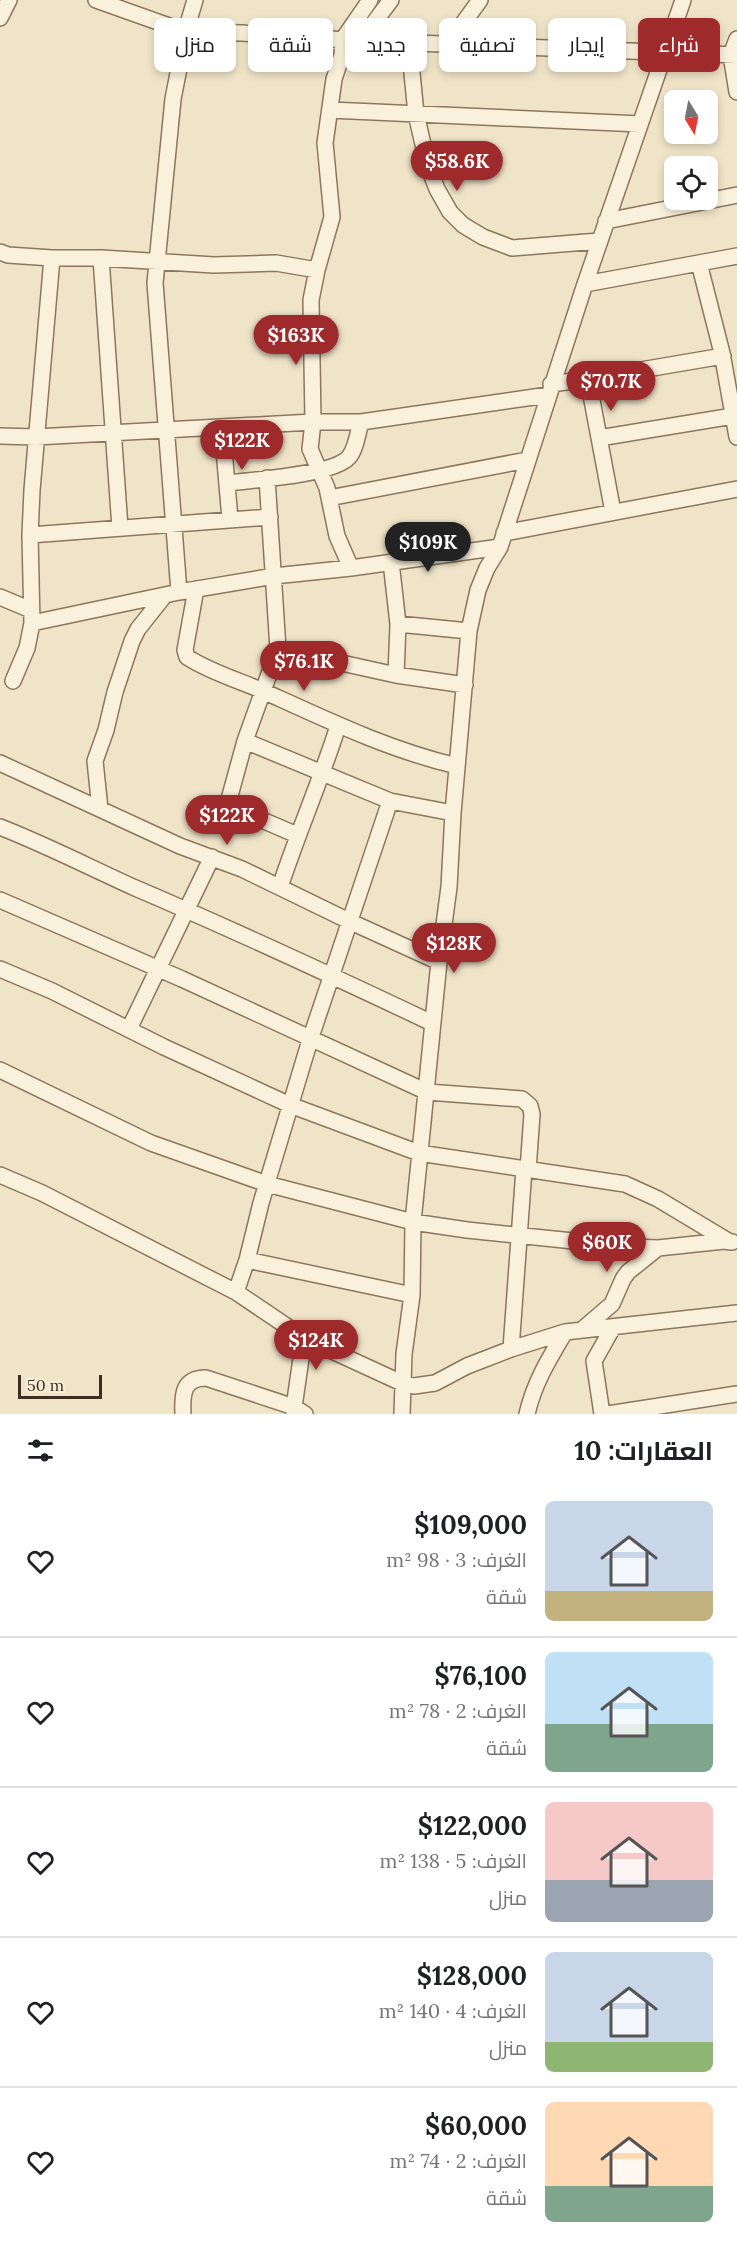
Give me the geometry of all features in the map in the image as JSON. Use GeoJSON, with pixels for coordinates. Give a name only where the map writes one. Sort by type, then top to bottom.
{"type":"FeatureCollection","features":[{"type":"Feature","properties":{"kind":"street"},"geometry":{"type":"LineString","coordinates":[[0,18],[9,0]]}},
{"type":"Feature","properties":{"kind":"street"},"geometry":{"type":"LineString","coordinates":[[96,0],[154,21]]}},
{"type":"Feature","properties":{"kind":"street"},"geometry":{"type":"LineString","coordinates":[[190,18],[195,0]]}},
{"type":"Feature","properties":{"kind":"street"},"geometry":{"type":"LineString","coordinates":[[351,568],[337,536],[327,488],[310,449],[313,422],[311,300],[316,270],[332,218],[326,143],[334,79],[342,47],[370,0]]}},
{"type":"Feature","properties":{"kind":"street"},"geometry":{"type":"LineString","coordinates":[[377,18],[391,0]]}},
{"type":"Feature","properties":{"kind":"street"},"geometry":{"type":"LineString","coordinates":[[467,18],[480,0]]}},
{"type":"Feature","properties":{"kind":"street"},"geometry":{"type":"LineString","coordinates":[[676,18],[683,0]]}},
{"type":"Feature","properties":{"kind":"street"},"geometry":{"type":"LineString","coordinates":[[236,37],[345,46]]}},
{"type":"Feature","properties":{"kind":"street"},"geometry":{"type":"LineString","coordinates":[[737,39],[734,55],[737,92]]}},
{"type":"Feature","properties":{"kind":"street"},"geometry":{"type":"LineString","coordinates":[[536,47],[638,51]]}},
{"type":"Feature","properties":{"kind":"street"},"geometry":{"type":"LineString","coordinates":[[100,809],[95,761],[132,641],[138,629],[172,593],[174,524],[155,283],[172,99],[178,72]]}},
{"type":"Feature","properties":{"kind":"street"},"geometry":{"type":"LineString","coordinates":[[412,72],[416,114],[428,166],[437,189],[450,212],[463,225],[483,237],[512,248],[600,241]]}},
{"type":"Feature","properties":{"kind":"street"},"geometry":{"type":"LineString","coordinates":[[402,1414],[404,1354],[412,1295],[413,1222],[432,1023],[449,887],[453,813],[470,631],[478,590],[502,540],[550,389],[657,72]]}},
{"type":"Feature","properties":{"kind":"street"},"geometry":{"type":"LineString","coordinates":[[330,110],[640,124]]}},
{"type":"Feature","properties":{"kind":"street"},"geometry":{"type":"LineString","coordinates":[[606,221],[737,195]]}},
{"type":"Feature","properties":{"kind":"street"},"geometry":{"type":"LineString","coordinates":[[585,284],[737,256]]}},
{"type":"Feature","properties":{"kind":"street"},"geometry":{"type":"LineString","coordinates":[[3,258],[100,258],[214,265],[276,263],[316,270]]}},
{"type":"Feature","properties":{"kind":"street"},"geometry":{"type":"LineString","coordinates":[[13,681],[27,648],[31,616],[30,535],[52,258]]}},
{"type":"Feature","properties":{"kind":"street"},"geometry":{"type":"LineString","coordinates":[[100,258],[120,528]]}},
{"type":"Feature","properties":{"kind":"street"},"geometry":{"type":"LineString","coordinates":[[699,263],[727,353],[737,437]]}},
{"type":"Feature","properties":{"kind":"street"},"geometry":{"type":"LineString","coordinates":[[0,436],[36,438],[313,422],[362,422],[550,389],[588,379],[727,353]]}},
{"type":"Feature","properties":{"kind":"street"},"geometry":{"type":"LineString","coordinates":[[588,379],[613,512]]}},
{"type":"Feature","properties":{"kind":"street"},"geometry":{"type":"LineString","coordinates":[[599,438],[733,416]]}},
{"type":"Feature","properties":{"kind":"street"},"geometry":{"type":"LineString","coordinates":[[227,483],[318,471],[349,457],[362,422]]}},
{"type":"Feature","properties":{"kind":"street"},"geometry":{"type":"LineString","coordinates":[[222,427],[230,519]]}},
{"type":"Feature","properties":{"kind":"street"},"geometry":{"type":"LineString","coordinates":[[329,498],[527,460]]}},
{"type":"Feature","properties":{"kind":"street"},"geometry":{"type":"LineString","coordinates":[[267,478],[278,649],[245,741],[228,803],[232,807],[297,835]]}},
{"type":"Feature","properties":{"kind":"street"},"geometry":{"type":"LineString","coordinates":[[0,597],[31,616],[274,576],[391,562],[502,540],[613,512],[737,489]]}},
{"type":"Feature","properties":{"kind":"street"},"geometry":{"type":"LineString","coordinates":[[30,535],[270,517]]}},
{"type":"Feature","properties":{"kind":"street"},"geometry":{"type":"LineString","coordinates":[[391,562],[398,624],[396,675]]}},
{"type":"Feature","properties":{"kind":"street"},"geometry":{"type":"LineString","coordinates":[[196,589],[185,650],[187,657],[338,726],[422,758],[458,766]]}},
{"type":"Feature","properties":{"kind":"street"},"geometry":{"type":"LineString","coordinates":[[398,624],[470,631]]}},
{"type":"Feature","properties":{"kind":"street"},"geometry":{"type":"LineString","coordinates":[[278,649],[396,675],[465,685]]}},
{"type":"Feature","properties":{"kind":"street"},"geometry":{"type":"LineString","coordinates":[[280,887],[297,835],[323,773],[338,726]]}},
{"type":"Feature","properties":{"kind":"street"},"geometry":{"type":"LineString","coordinates":[[245,741],[390,801],[453,813]]}},
{"type":"Feature","properties":{"kind":"street"},"geometry":{"type":"LineString","coordinates":[[0,763],[180,846],[212,857],[280,887],[439,962]]}},
{"type":"Feature","properties":{"kind":"street"},"geometry":{"type":"LineString","coordinates":[[236,1292],[310,1040],[390,801]]}},
{"type":"Feature","properties":{"kind":"street"},"geometry":{"type":"LineString","coordinates":[[0,827],[39,842],[132,886],[332,974],[432,1023]]}},
{"type":"Feature","properties":{"kind":"street"},"geometry":{"type":"LineString","coordinates":[[129,1029],[212,857]]}},
{"type":"Feature","properties":{"kind":"street"},"geometry":{"type":"LineString","coordinates":[[0,900],[157,968],[427,1092],[514,1097],[528,1103],[532,1114],[511,1349]]}},
{"type":"Feature","properties":{"kind":"street"},"geometry":{"type":"LineString","coordinates":[[0,969],[52,991],[290,1105],[419,1154],[590,1177],[637,1188],[732,1244]]}},
{"type":"Feature","properties":{"kind":"street"},"geometry":{"type":"LineString","coordinates":[[0,1070],[151,1143],[267,1184],[413,1222],[520,1236],[658,1248],[732,1244]]}},
{"type":"Feature","properties":{"kind":"street"},"geometry":{"type":"LineString","coordinates":[[0,1175],[42,1193],[236,1292],[304,1338],[404,1384],[424,1386],[435,1383],[467,1366],[511,1349],[583,1328],[613,1327],[737,1313]]}},
{"type":"Feature","properties":{"kind":"street"},"geometry":{"type":"LineString","coordinates":[[583,1328],[608,1309],[616,1298],[623,1279],[658,1248]]}},
{"type":"Feature","properties":{"kind":"street"},"geometry":{"type":"LineString","coordinates":[[247,1260],[412,1295]]}},
{"type":"Feature","properties":{"kind":"street"},"geometry":{"type":"LineString","coordinates":[[602,1414],[594,1361],[613,1327]]}},
{"type":"Feature","properties":{"kind":"street"},"geometry":{"type":"LineString","coordinates":[[527,1414],[534,1387],[542,1369],[565,1332]]}},
{"type":"Feature","properties":{"kind":"street"},"geometry":{"type":"LineString","coordinates":[[183,1414],[182,1401],[188,1383],[200,1378],[214,1380],[298,1412],[304,1338]]}},
{"type":"Feature","properties":{"kind":"street"},"geometry":{"type":"LineString","coordinates":[[608,1414],[710,1407],[737,1394]]}}]}
